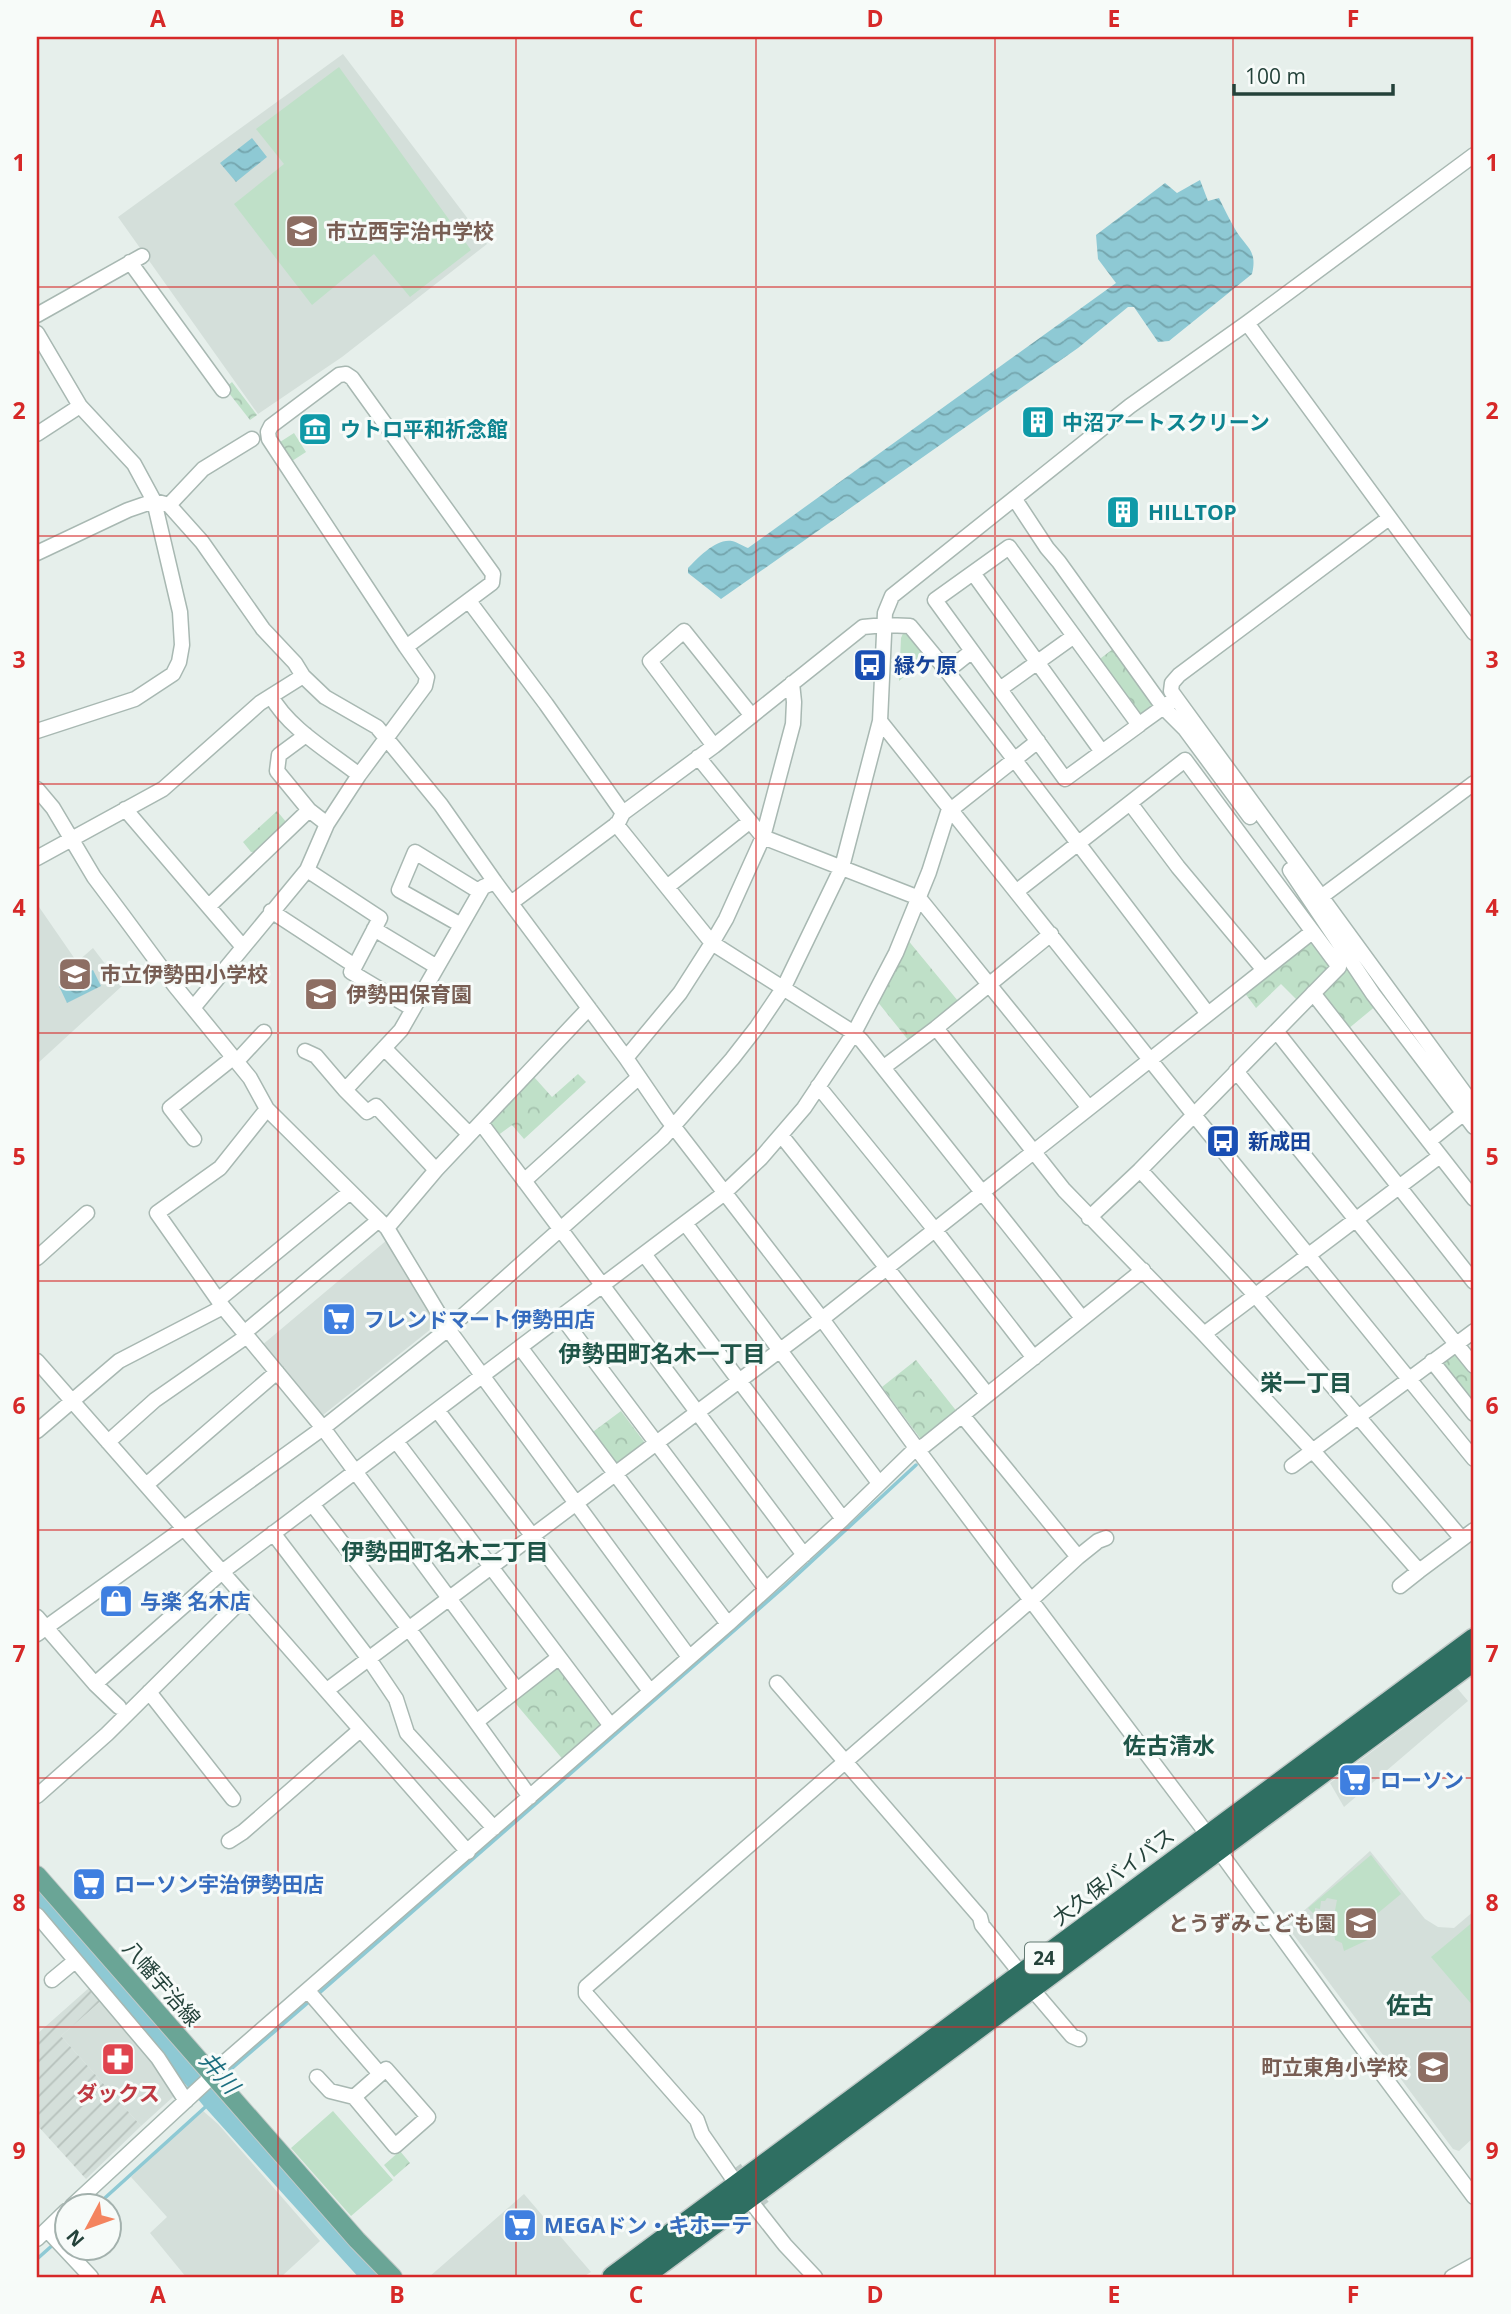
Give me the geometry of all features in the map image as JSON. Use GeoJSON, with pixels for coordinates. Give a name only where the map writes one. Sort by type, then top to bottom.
{"type":"FeatureCollection","features":[{"type":"Feature","properties":{"kind":"highway","name":"大久保バイパス"},"geometry":{"type":"LineString","coordinates":[[642,2277],[746,2190],[1213,1843],[1474,1639]]}},
{"type":"Feature","properties":{"kind":"highway","name":"大久保バイパス"},"geometry":{"type":"LineString","coordinates":[[1213,1843],[1474,1660]]}},
{"type":"Feature","properties":{"kind":"highway","name":"大久保バイパス"},"geometry":{"type":"LineString","coordinates":[[613,2277],[746,2190]]}},
{"type":"Feature","properties":{"kind":"main road","name":"八幡宇治線"},"geometry":{"type":"LineString","coordinates":[[37,1875],[208,2078],[393,2277]]}},
{"type":"Feature","properties":{"kind":"street"},"geometry":{"type":"LineString","coordinates":[[119,1707],[40,1626],[323,1428],[448,1329],[674,1127],[757,1027],[784,987],[842,867],[880,720],[886,613],[892,596],[1130,406],[1474,155]]}},
{"type":"Feature","properties":{"kind":"street"},"geometry":{"type":"LineString","coordinates":[[37,315],[136,259],[223,390]]}},
{"type":"Feature","properties":{"kind":"street"},"geometry":{"type":"LineString","coordinates":[[1247,323],[1474,633]]}},
{"type":"Feature","properties":{"kind":"street"},"geometry":{"type":"LineString","coordinates":[[37,333],[80,406],[134,464],[154,501],[180,612],[182,645],[179,662],[173,674],[135,699],[37,731]]}},
{"type":"Feature","properties":{"kind":"street"},"geometry":{"type":"LineString","coordinates":[[194,1008],[307,870],[327,824],[359,775],[425,686],[427,677],[406,647],[268,434],[271,426],[339,375],[346,374],[352,378],[494,573],[492,583],[406,647]]}},
{"type":"Feature","properties":{"kind":"street"},"geometry":{"type":"LineString","coordinates":[[37,434],[80,406]]}},
{"type":"Feature","properties":{"kind":"street"},"geometry":{"type":"LineString","coordinates":[[169,505],[203,469],[252,439]]}},
{"type":"Feature","properties":{"kind":"street"},"geometry":{"type":"LineString","coordinates":[[37,553],[128,510],[154,501],[169,505],[202,541],[263,629],[295,663],[303,676],[325,697],[377,727],[441,805],[674,1127],[822,1319],[1474,2197]]}},
{"type":"Feature","properties":{"kind":"street"},"geometry":{"type":"LineString","coordinates":[[1018,504],[1163,707],[1185,729],[1295,877],[1373,994],[1469,1110]]}},
{"type":"Feature","properties":{"kind":"street"},"geometry":{"type":"LineString","coordinates":[[1389,518],[1180,675],[1172,683],[1171,691],[1321,897],[1469,1110],[1474,1127]]}},
{"type":"Feature","properties":{"kind":"street"},"geometry":{"type":"LineString","coordinates":[[1138,726],[1009,547],[935,600],[1065,779],[1138,726],[1163,707],[1176,698]]}},
{"type":"Feature","properties":{"kind":"street"},"geometry":{"type":"LineString","coordinates":[[973,573],[1102,752]]}},
{"type":"Feature","properties":{"kind":"street"},"geometry":{"type":"LineString","coordinates":[[469,601],[546,704],[667,887],[712,943],[854,1032],[1082,1318]]}},
{"type":"Feature","properties":{"kind":"street"},"geometry":{"type":"LineString","coordinates":[[510,903],[863,628],[885,625],[911,627],[1208,1014]]}},
{"type":"Feature","properties":{"kind":"street"},"geometry":{"type":"LineString","coordinates":[[714,746],[650,661],[684,631],[752,716]]}},
{"type":"Feature","properties":{"kind":"street"},"geometry":{"type":"LineString","coordinates":[[1000,689],[1074,636]]}},
{"type":"Feature","properties":{"kind":"street"},"geometry":{"type":"LineString","coordinates":[[947,671],[972,651]]}},
{"type":"Feature","properties":{"kind":"street"},"geometry":{"type":"LineString","coordinates":[[37,858],[163,789],[260,703],[303,676]]}},
{"type":"Feature","properties":{"kind":"street"},"geometry":{"type":"LineString","coordinates":[[626,1058],[680,993],[726,919],[762,836],[793,723],[793,683]]}},
{"type":"Feature","properties":{"kind":"street"},"geometry":{"type":"LineString","coordinates":[[271,696],[278,709],[306,735],[359,775]]}},
{"type":"Feature","properties":{"kind":"street"},"geometry":{"type":"LineString","coordinates":[[880,720],[1194,1115],[1474,1460]]}},
{"type":"Feature","properties":{"kind":"street"},"geometry":{"type":"LineString","coordinates":[[306,735],[279,755],[277,771],[309,810],[327,824]]}},
{"type":"Feature","properties":{"kind":"street"},"geometry":{"type":"LineString","coordinates":[[96,1684],[222,1572],[726,1192],[804,1108],[854,1032],[897,953],[948,812],[1038,741]]}},
{"type":"Feature","properties":{"kind":"street"},"geometry":{"type":"LineString","coordinates":[[698,757],[762,836],[919,898],[1088,1108]]}},
{"type":"Feature","properties":{"kind":"street"},"geometry":{"type":"LineString","coordinates":[[1017,891],[1185,760],[1339,967],[1140,1170],[1089,1218]]}},
{"type":"Feature","properties":{"kind":"street"},"geometry":{"type":"LineString","coordinates":[[1321,897],[1474,783]]}},
{"type":"Feature","properties":{"kind":"street"},"geometry":{"type":"LineString","coordinates":[[37,789],[53,808],[94,877],[250,1078],[267,1110],[383,1224],[448,1329],[689,1657]]}},
{"type":"Feature","properties":{"kind":"street"},"geometry":{"type":"LineString","coordinates":[[1130,803],[1178,867],[1264,971]]}},
{"type":"Feature","properties":{"kind":"street"},"geometry":{"type":"LineString","coordinates":[[125,809],[243,947]]}},
{"type":"Feature","properties":{"kind":"street"},"geometry":{"type":"LineString","coordinates":[[209,906],[309,810]]}},
{"type":"Feature","properties":{"kind":"street"},"geometry":{"type":"LineString","coordinates":[[667,887],[749,822]]}},
{"type":"Feature","properties":{"kind":"street"},"geometry":{"type":"LineString","coordinates":[[461,925],[398,890],[415,852],[480,892]]}},
{"type":"Feature","properties":{"kind":"street"},"geometry":{"type":"LineString","coordinates":[[307,870],[380,918],[351,972],[413,1009]]}},
{"type":"Feature","properties":{"kind":"street"},"geometry":{"type":"LineString","coordinates":[[345,1090],[401,1030],[482,887],[495,882]]}},
{"type":"Feature","properties":{"kind":"street"},"geometry":{"type":"LineString","coordinates":[[271,911],[355,966]]}},
{"type":"Feature","properties":{"kind":"street"},"geometry":{"type":"LineString","coordinates":[[374,929],[438,967]]}},
{"type":"Feature","properties":{"kind":"street"},"geometry":{"type":"LineString","coordinates":[[327,1690],[887,1269],[1312,932]]}},
{"type":"Feature","properties":{"kind":"street"},"geometry":{"type":"LineString","coordinates":[[884,1067],[1051,934]]}},
{"type":"Feature","properties":{"kind":"street"},"geometry":{"type":"LineString","coordinates":[[1313,993],[1474,1199]]}},
{"type":"Feature","properties":{"kind":"street"},"geometry":{"type":"LineString","coordinates":[[108,1442],[155,1400],[246,1335],[383,1224],[589,1009]]}},
{"type":"Feature","properties":{"kind":"street"},"geometry":{"type":"LineString","coordinates":[[936,1028],[1089,1218],[1204,1334],[1313,1451],[1419,1571]]}},
{"type":"Feature","properties":{"kind":"street"},"geometry":{"type":"LineString","coordinates":[[193,1139],[170,1108],[235,1059],[264,1032]]}},
{"type":"Feature","properties":{"kind":"street"},"geometry":{"type":"LineString","coordinates":[[1277,1032],[1474,1282]]}},
{"type":"Feature","properties":{"kind":"street"},"geometry":{"type":"LineString","coordinates":[[384,1048],[469,1134]]}},
{"type":"Feature","properties":{"kind":"street"},"geometry":{"type":"LineString","coordinates":[[305,1051],[316,1056],[368,1112],[376,1106],[436,1170]]}},
{"type":"Feature","properties":{"kind":"street"},"geometry":{"type":"LineString","coordinates":[[1236,1071],[1474,1366]]}},
{"type":"Feature","properties":{"kind":"street"},"geometry":{"type":"LineString","coordinates":[[524,1181],[639,1077]]}},
{"type":"Feature","properties":{"kind":"street"},"geometry":{"type":"LineString","coordinates":[[818,1086],[1034,1358]]}},
{"type":"Feature","properties":{"kind":"street"},"geometry":{"type":"LineString","coordinates":[[267,1110],[220,1168],[157,1213],[220,1304],[323,1428],[517,1690]]}},
{"type":"Feature","properties":{"kind":"street"},"geometry":{"type":"LineString","coordinates":[[1429,1141],[1469,1110]]}},
{"type":"Feature","properties":{"kind":"street"},"geometry":{"type":"LineString","coordinates":[[481,1123],[804,1555]]}},
{"type":"Feature","properties":{"kind":"street"},"geometry":{"type":"LineString","coordinates":[[781,1135],[987,1394]]}},
{"type":"Feature","properties":{"kind":"street"},"geometry":{"type":"LineString","coordinates":[[1204,1334],[1440,1156]]}},
{"type":"Feature","properties":{"kind":"street"},"geometry":{"type":"LineString","coordinates":[[1140,1170],[1255,1295],[1359,1417],[1468,1534],[1400,1586]]}},
{"type":"Feature","properties":{"kind":"street"},"geometry":{"type":"LineString","coordinates":[[37,1431],[119,1361],[220,1304],[350,1192]]}},
{"type":"Feature","properties":{"kind":"street"},"geometry":{"type":"LineString","coordinates":[[37,1258],[87,1213]]}},
{"type":"Feature","properties":{"kind":"street"},"geometry":{"type":"LineString","coordinates":[[685,1223],[879,1483]]}},
{"type":"Feature","properties":{"kind":"street"},"geometry":{"type":"LineString","coordinates":[[644,1254],[843,1519]]}},
{"type":"Feature","properties":{"kind":"street"},"geometry":{"type":"LineString","coordinates":[[87,2192],[208,2078],[314,1997],[494,1828],[728,1624],[917,1449],[925,1446],[1143,1270]]}},
{"type":"Feature","properties":{"kind":"street"},"geometry":{"type":"LineString","coordinates":[[561,1317],[766,1589]]}},
{"type":"Feature","properties":{"kind":"street"},"geometry":{"type":"LineString","coordinates":[[1292,1466],[1474,1331]]}},
{"type":"Feature","properties":{"kind":"street"},"geometry":{"type":"LineString","coordinates":[[520,1347],[728,1624]]}},
{"type":"Feature","properties":{"kind":"street"},"geometry":{"type":"LineString","coordinates":[[1432,1361],[1474,1414]]}},
{"type":"Feature","properties":{"kind":"street"},"geometry":{"type":"LineString","coordinates":[[39,1367],[73,1401],[468,1852]]}},
{"type":"Feature","properties":{"kind":"street"},"geometry":{"type":"LineString","coordinates":[[146,1485],[277,1372]]}},
{"type":"Feature","properties":{"kind":"street"},"geometry":{"type":"LineString","coordinates":[[437,1410],[650,1691]]}},
{"type":"Feature","properties":{"kind":"street"},"geometry":{"type":"LineString","coordinates":[[962,1415],[1078,1557]]}},
{"type":"Feature","properties":{"kind":"street"},"geometry":{"type":"LineString","coordinates":[[396,1441],[611,1726]]}},
{"type":"Feature","properties":{"kind":"street"},"geometry":{"type":"LineString","coordinates":[[312,1504],[409,1629],[530,1797]]}},
{"type":"Feature","properties":{"kind":"street"},"geometry":{"type":"LineString","coordinates":[[273,1533],[369,1659],[396,1699],[407,1733],[494,1828]]}},
{"type":"Feature","properties":{"kind":"street"},"geometry":{"type":"LineString","coordinates":[[815,2277],[785,2245],[702,2134],[697,2120],[586,1994],[586,1987],[1078,1557],[1106,1538]]}},
{"type":"Feature","properties":{"kind":"street"},"geometry":{"type":"LineString","coordinates":[[37,1796],[107,1734],[244,1598]]}},
{"type":"Feature","properties":{"kind":"street"},"geometry":{"type":"LineString","coordinates":[[476,1722],[558,1658]]}},
{"type":"Feature","properties":{"kind":"street"},"geometry":{"type":"LineString","coordinates":[[777,1684],[980,1917],[982,1925],[1029,1980]]}},
{"type":"Feature","properties":{"kind":"street"},"geometry":{"type":"LineString","coordinates":[[149,1692],[233,1799]]}},
{"type":"Feature","properties":{"kind":"street"},"geometry":{"type":"LineString","coordinates":[[229,1841],[243,1832],[360,1730]]}},
{"type":"Feature","properties":{"kind":"street"},"geometry":{"type":"LineString","coordinates":[[38,1920],[158,2057],[188,2099]]}},
{"type":"Feature","properties":{"kind":"street"},"geometry":{"type":"LineString","coordinates":[[52,1980],[75,1961]]}},
{"type":"Feature","properties":{"kind":"street"},"geometry":{"type":"LineString","coordinates":[[314,1997],[380,2074]]}},
{"type":"Feature","properties":{"kind":"street"},"geometry":{"type":"LineString","coordinates":[[317,2077],[330,2091],[354,2097],[395,2146],[428,2117],[386,2068],[354,2097]]}},
{"type":"Feature","properties":{"kind":"street"},"geometry":{"type":"LineString","coordinates":[[49,2237],[91,2277]]}},
{"type":"Feature","properties":{"kind":"street"},"geometry":{"type":"LineString","coordinates":[[1452,2277],[1474,2265]]}},
{"type":"Feature","properties":{"kind":"shaded area","name":"市立西宇治中学校"},"geometry":{"type":"Polygon","coordinates":[[[343,54],[487,244],[342,357],[258,414],[118,217],[343,54]]]}},
{"type":"Feature","properties":{"kind":"shaded area","name":"市立伊勢田小学校"},"geometry":{"type":"Polygon","coordinates":[[[37,904],[77,962],[93,948],[122,986],[37,1064],[37,904]]]}},
{"type":"Feature","properties":{"kind":"shaded area"},"geometry":{"type":"Polygon","coordinates":[[[387,1240],[433,1320],[431,1329],[323,1415],[317,1414],[261,1346],[387,1240]]]}},
{"type":"Feature","properties":{"kind":"shaded area"},"geometry":{"type":"Polygon","coordinates":[[[1457,1688],[1468,1701],[1344,1807],[1330,1783],[1457,1688]]]}},
{"type":"Feature","properties":{"kind":"shaded area","name":"町立東角小学校"},"geometry":{"type":"Polygon","coordinates":[[[1370,1851],[1425,1919],[1438,1927],[1454,1928],[1474,1911],[1474,2137],[1459,2151],[1453,2149],[1287,1926],[1370,1851]]]}},
{"type":"Feature","properties":{"kind":"shaded area"},"geometry":{"type":"Polygon","coordinates":[[[90,1987],[101,2001],[61,2036],[141,2126],[86,2179],[37,2125],[37,2034],[90,1987]]]}},
{"type":"Feature","properties":{"kind":"shaded area","name":"ダックス"},"geometry":{"type":"Polygon","coordinates":[[[101,2001],[148,2052],[172,2090],[173,2097],[141,2126],[61,2036],[101,2001]]]}},
{"type":"Feature","properties":{"kind":"shaded area"},"geometry":{"type":"Polygon","coordinates":[[[202,2110],[218,2124],[320,2241],[281,2277],[186,2277],[150,2233],[167,2217],[131,2177],[202,2110]]]}},
{"type":"Feature","properties":{"kind":"shaded area","name":"MEGAドン・キホーテ"},"geometry":{"type":"Polygon","coordinates":[[[524,2194],[591,2272],[583,2277],[429,2277],[524,2194]]]}},
{"type":"Feature","properties":{"kind":"green space"},"geometry":{"type":"Polygon","coordinates":[[[339,67],[471,250],[410,297],[374,254],[312,305],[234,204],[284,164],[256,129],[339,67]]]}},
{"type":"Feature","properties":{"kind":"green space"},"geometry":{"type":"Polygon","coordinates":[[[232,382],[257,415],[250,420],[225,388],[232,382]]]}},
{"type":"Feature","properties":{"kind":"green space"},"geometry":{"type":"Polygon","coordinates":[[[294,433],[306,452],[292,461],[280,442],[294,433]]]}},
{"type":"Feature","properties":{"kind":"green space"},"geometry":{"type":"Polygon","coordinates":[[[907,630],[929,656],[899,681],[901,638],[907,630]]]}},
{"type":"Feature","properties":{"kind":"green space"},"geometry":{"type":"Polygon","coordinates":[[[1117,646],[1159,703],[1138,718],[1097,661],[1117,646]]]}},
{"type":"Feature","properties":{"kind":"green space"},"geometry":{"type":"Polygon","coordinates":[[[277,811],[287,823],[257,852],[251,852],[243,842],[277,811]]]}},
{"type":"Feature","properties":{"kind":"green space"},"geometry":{"type":"Polygon","coordinates":[[[907,939],[958,1001],[909,1041],[877,1001],[907,939]]]}},
{"type":"Feature","properties":{"kind":"green space"},"geometry":{"type":"Polygon","coordinates":[[[1311,941],[1330,962],[1330,970],[1298,1001],[1281,984],[1256,1008],[1244,992],[1311,941]]]}},
{"type":"Feature","properties":{"kind":"green space"},"geometry":{"type":"Polygon","coordinates":[[[1349,964],[1377,1005],[1348,1029],[1323,998],[1323,992],[1349,964]]]}},
{"type":"Feature","properties":{"kind":"green space"},"geometry":{"type":"Polygon","coordinates":[[[578,1074],[586,1082],[524,1139],[512,1125],[497,1136],[487,1124],[534,1077],[552,1097],[578,1074]]]}},
{"type":"Feature","properties":{"kind":"green space"},"geometry":{"type":"Polygon","coordinates":[[[1458,1351],[1474,1371],[1474,1409],[1437,1364],[1458,1351]]]}},
{"type":"Feature","properties":{"kind":"green space"},"geometry":{"type":"Polygon","coordinates":[[[916,1360],[958,1413],[923,1442],[882,1387],[916,1360]]]}},
{"type":"Feature","properties":{"kind":"green space"},"geometry":{"type":"Polygon","coordinates":[[[621,1411],[645,1443],[614,1466],[590,1434],[621,1411]]]}},
{"type":"Feature","properties":{"kind":"green space"},"geometry":{"type":"Polygon","coordinates":[[[558,1663],[605,1727],[565,1762],[511,1698],[558,1663]]]}},
{"type":"Feature","properties":{"kind":"green space"},"geometry":{"type":"Polygon","coordinates":[[[1371,1855],[1401,1894],[1372,1918],[1376,1936],[1344,1951],[1342,1943],[1335,1940],[1333,1921],[1337,1900],[1327,1898],[1321,1901],[1320,1909],[1315,1908],[1315,1915],[1308,1908],[1371,1855]]]}},
{"type":"Feature","properties":{"kind":"green space"},"geometry":{"type":"Polygon","coordinates":[[[1474,1921],[1474,2007],[1431,1957],[1474,1921]]]}},
{"type":"Feature","properties":{"kind":"green space"},"geometry":{"type":"Polygon","coordinates":[[[333,2111],[393,2180],[351,2216],[291,2148],[333,2111]]]}},
{"type":"Feature","properties":{"kind":"green space"},"geometry":{"type":"Polygon","coordinates":[[[400,2151],[410,2163],[394,2177],[384,2165],[400,2151]]]}},
{"type":"Feature","properties":{"kind":"water"},"geometry":{"type":"Polygon","coordinates":[[[252,138],[267,157],[236,182],[220,163],[252,138]]]}},
{"type":"Feature","properties":{"kind":"water"},"geometry":{"type":"Polygon","coordinates":[[[1200,180],[1208,201],[1219,198],[1235,229],[1250,249],[1253,259],[1252,274],[1169,341],[1158,342],[1134,307],[1128,307],[1078,348],[721,599],[688,573],[688,568],[697,559],[720,543],[732,541],[748,548],[1116,283],[1098,259],[1096,235],[1165,183],[1177,193],[1200,180]]]}},
{"type":"Feature","properties":{"kind":"water"},"geometry":{"type":"Polygon","coordinates":[[[93,970],[101,986],[67,1003],[59,986],[93,970]]]}},
{"type":"Feature","properties":{"kind":"waterway"},"geometry":{"type":"LineString","coordinates":[[317,1995],[785,1586],[916,1465]]}},
{"type":"Feature","properties":{"kind":"waterway","name":"井川"},"geometry":{"type":"LineString","coordinates":[[37,1894],[212,2101],[371,2277]]}},
{"type":"Feature","properties":{"kind":"waterway"},"geometry":{"type":"LineString","coordinates":[[226,2077],[230,2070],[311,2000]]}},
{"type":"Feature","properties":{"kind":"waterway"},"geometry":{"type":"LineString","coordinates":[[111,2192],[212,2101],[216,2094]]}},
{"type":"Feature","properties":{"kind":"waterway"},"geometry":{"type":"LineString","coordinates":[[37,2259],[52,2246]]}},
{"type":"Feature","properties":{"kind":"tunnel"},"geometry":{"type":"LineString","coordinates":[[735,2168],[763,2206]]}},
{"type":"Feature","properties":{"kind":"place","name":"市立西宇治中学校"},"geometry":{"type":"Point","coordinates":[302,231]}},
{"type":"Feature","properties":{"kind":"place","name":"中沼アートスクリーン"},"geometry":{"type":"Point","coordinates":[1038,422]}},
{"type":"Feature","properties":{"kind":"place","name":"ウトロ平和祈念館"},"geometry":{"type":"Point","coordinates":[315,429]}},
{"type":"Feature","properties":{"kind":"place","name":"HILLTOP"},"geometry":{"type":"Point","coordinates":[1123,512]}},
{"type":"Feature","properties":{"kind":"place","name":"緑ケ原"},"geometry":{"type":"Point","coordinates":[870,665]}},
{"type":"Feature","properties":{"kind":"place","name":"市立伊勢田小学校"},"geometry":{"type":"Point","coordinates":[75,974]}},
{"type":"Feature","properties":{"kind":"place","name":"伊勢田保育園"},"geometry":{"type":"Point","coordinates":[321,994]}},
{"type":"Feature","properties":{"kind":"place","name":"新成田"},"geometry":{"type":"Point","coordinates":[1223,1141]}},
{"type":"Feature","properties":{"kind":"place","name":"フレンドマート伊勢田店"},"geometry":{"type":"Point","coordinates":[339,1319]}},
{"type":"Feature","properties":{"kind":"place","name":"与楽 名木店"},"geometry":{"type":"Point","coordinates":[116,1601]}},
{"type":"Feature","properties":{"kind":"place","name":"ローソン"},"geometry":{"type":"Point","coordinates":[1355,1780]}},
{"type":"Feature","properties":{"kind":"place","name":"ローソン宇治伊勢田店"},"geometry":{"type":"Point","coordinates":[89,1884]}},
{"type":"Feature","properties":{"kind":"place","name":"とうずみこども園"},"geometry":{"type":"Point","coordinates":[1361,1923]}},
{"type":"Feature","properties":{"kind":"place","name":"ダックス"},"geometry":{"type":"Point","coordinates":[118,2059]}},
{"type":"Feature","properties":{"kind":"place","name":"町立東角小学校"},"geometry":{"type":"Point","coordinates":[1433,2067]}},
{"type":"Feature","properties":{"kind":"place","name":"MEGAドン・キホーテ"},"geometry":{"type":"Point","coordinates":[520,2225]}},
{"type":"Feature","properties":{"kind":"district","name":"伊勢田町名木一丁目"},"geometry":{"type":"Point","coordinates":[662,1353]}},
{"type":"Feature","properties":{"kind":"district","name":"栄一丁目"},"geometry":{"type":"Point","coordinates":[1306,1382]}},
{"type":"Feature","properties":{"kind":"district","name":"伊勢田町名木二丁目"},"geometry":{"type":"Point","coordinates":[445,1551]}},
{"type":"Feature","properties":{"kind":"district","name":"佐古清水"},"geometry":{"type":"Point","coordinates":[1169,1745]}},
{"type":"Feature","properties":{"kind":"district","name":"佐古"},"geometry":{"type":"Point","coordinates":[1410,2004]}}]}
